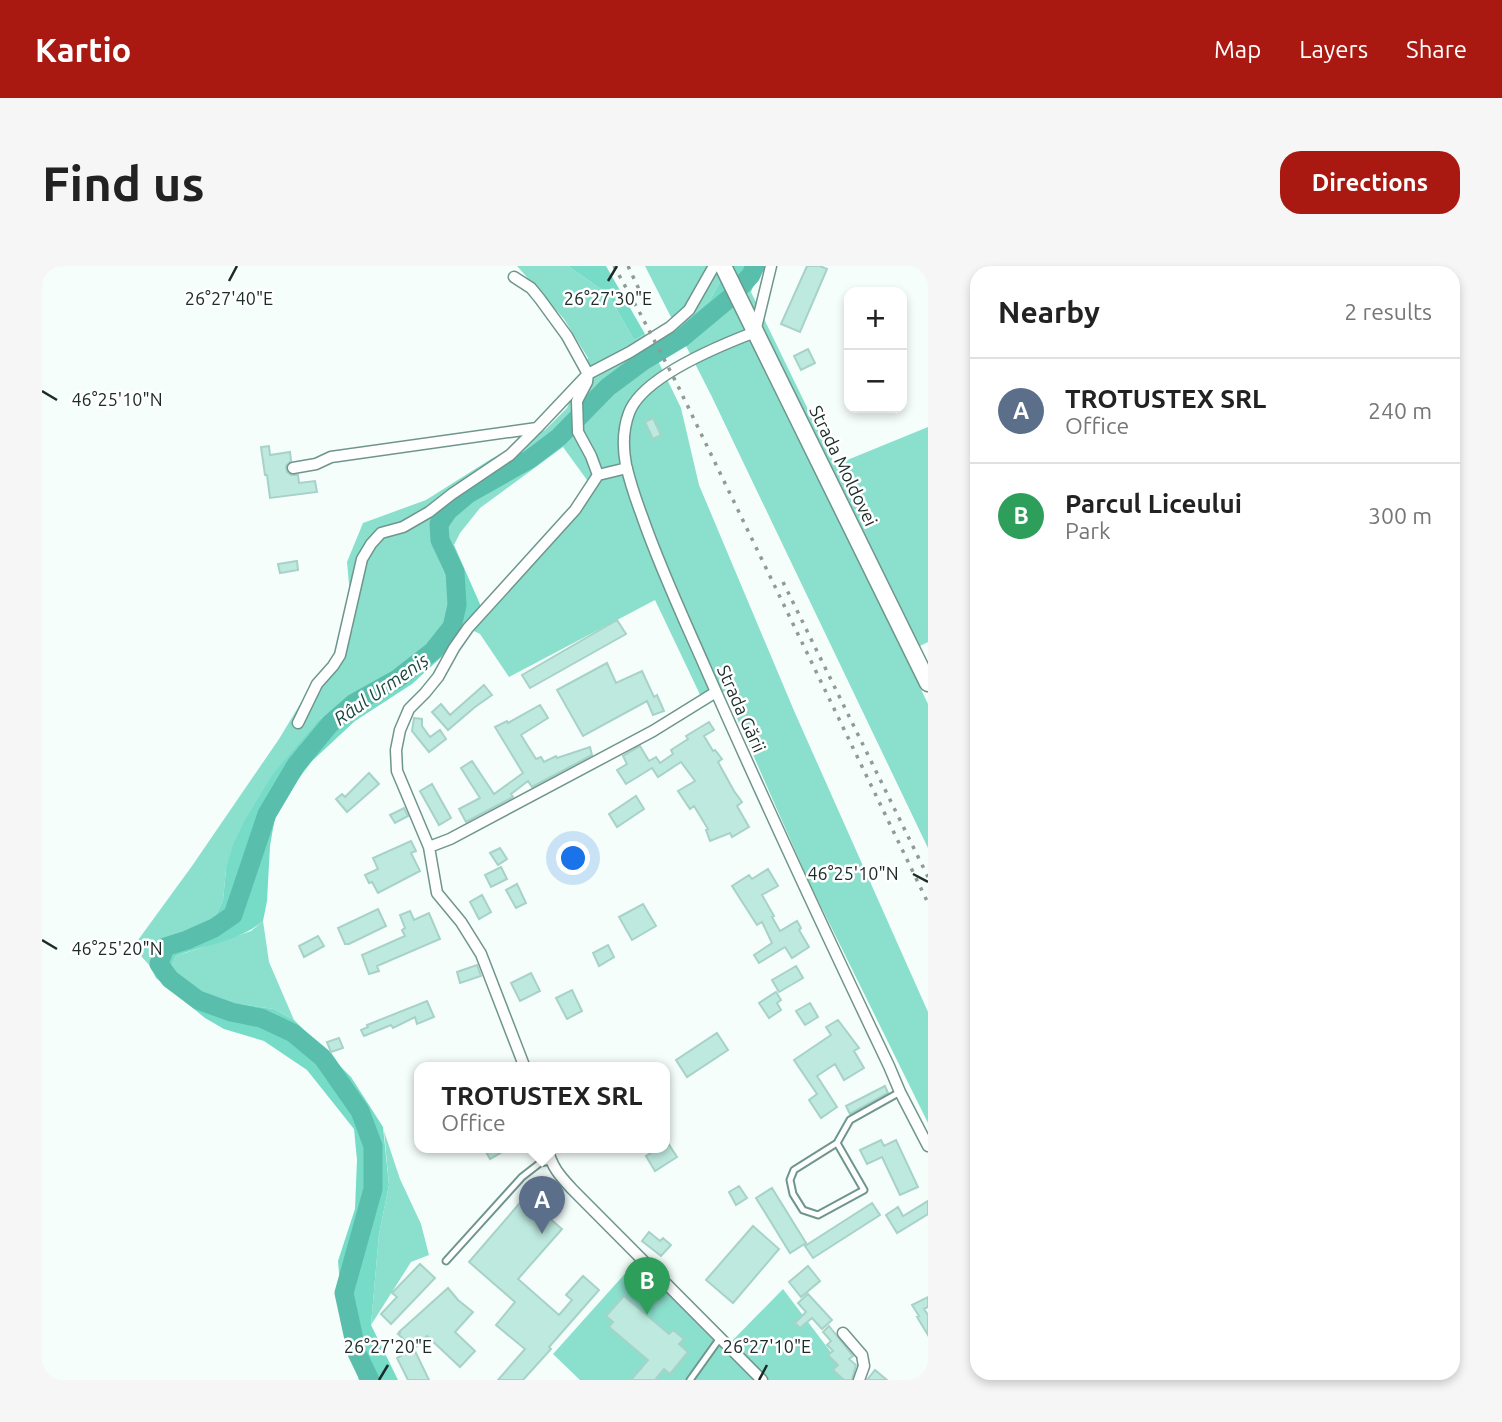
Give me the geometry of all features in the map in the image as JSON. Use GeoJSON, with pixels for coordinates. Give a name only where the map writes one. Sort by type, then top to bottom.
{"type":"FeatureCollection","features":[{"type":"Feature","properties":{"kind":"main road","name":"Strada Moldovei"},"geometry":{"type":"LineString","coordinates":[[723,266],[928,683]]}},
{"type":"Feature","properties":{"kind":"street"},"geometry":{"type":"LineString","coordinates":[[298,723],[317,684],[340,655],[362,559],[381,533],[403,527],[429,512],[510,455],[588,374],[670,327],[689,310],[714,266]]}},
{"type":"Feature","properties":{"kind":"street"},"geometry":{"type":"LineString","coordinates":[[755,332],[772,266]]}},
{"type":"Feature","properties":{"kind":"street"},"geometry":{"type":"LineString","coordinates":[[514,277],[531,288],[540,299],[567,336],[588,374],[577,401],[578,432],[598,475]]}},
{"type":"Feature","properties":{"kind":"street","name":"Strada Gării"},"geometry":{"type":"LineString","coordinates":[[755,332],[691,359],[636,400],[629,411],[626,424],[624,450],[627,468],[653,548],[716,692],[801,882],[928,1146]]}},
{"type":"Feature","properties":{"kind":"street"},"geometry":{"type":"LineString","coordinates":[[293,468],[316,464],[331,457],[537,428]]}},
{"type":"Feature","properties":{"kind":"street"},"geometry":{"type":"LineString","coordinates":[[523,1062],[481,954],[461,922],[437,893],[429,847],[397,771],[396,750],[400,730],[409,709],[438,677],[454,648],[476,619],[575,510],[598,475],[627,468]]}},
{"type":"Feature","properties":{"kind":"street"},"geometry":{"type":"LineString","coordinates":[[429,847],[450,839],[653,731],[716,692]]}},
{"type":"Feature","properties":{"kind":"street"},"geometry":{"type":"LineString","coordinates":[[548,1153],[555,1170],[572,1189],[762,1380]]}},
{"type":"Feature","properties":{"kind":"street"},"geometry":{"type":"LineString","coordinates":[[843,1333],[862,1356],[864,1366],[859,1380]]}},
{"type":"Feature","properties":{"kind":"lane"},"geometry":{"type":"LineString","coordinates":[[837,1143],[864,1190],[818,1215],[803,1210],[793,1194],[790,1180],[794,1170],[837,1143],[850,1120],[900,1092]]}},
{"type":"Feature","properties":{"kind":"lane"},"geometry":{"type":"LineString","coordinates":[[446,1261],[522,1177],[540,1163],[550,1161]]}},
{"type":"Feature","properties":{"kind":"lane"},"geometry":{"type":"LineString","coordinates":[[690,1380],[720,1338]]}},
{"type":"Feature","properties":{"kind":"green space"},"geometry":{"type":"Polygon","coordinates":[[[517,266],[568,266],[608,294],[634,340],[645,334],[681,408],[699,485],[795,713],[928,1012],[928,1123],[809,882],[725,691],[704,703],[655,600],[509,677],[480,634],[470,629],[483,611],[595,491],[563,447],[480,508],[454,545],[451,544],[438,555],[451,595],[450,615],[442,629],[426,650],[320,719],[226,869],[223,900],[211,921],[155,953],[150,966],[133,947],[192,866],[279,739],[308,691],[353,629],[347,562],[363,523],[426,500],[491,459],[545,430],[567,408],[588,358],[564,319],[517,266]]]}},
{"type":"Feature","properties":{"kind":"green space"},"geometry":{"type":"Polygon","coordinates":[[[568,266],[606,266],[645,334],[634,340],[608,294],[568,266]]]}},
{"type":"Feature","properties":{"kind":"green space"},"geometry":{"type":"Polygon","coordinates":[[[645,266],[714,266],[721,280],[710,300],[677,329],[645,266]]]}},
{"type":"Feature","properties":{"kind":"green space"},"geometry":{"type":"Polygon","coordinates":[[[732,266],[761,266],[751,292],[685,344],[677,329],[710,300],[732,266]]]}},
{"type":"Feature","properties":{"kind":"green space"},"geometry":{"type":"Polygon","coordinates":[[[751,292],[835,465],[928,427],[928,642],[904,654],[928,704],[928,848],[685,344],[751,292]]]}},
{"type":"Feature","properties":{"kind":"green space"},"geometry":{"type":"Polygon","coordinates":[[[451,544],[454,545],[483,611],[447,652],[412,684],[355,721],[312,761],[287,794],[275,817],[263,921],[243,934],[176,956],[172,965],[177,977],[210,1000],[274,1009],[294,1020],[351,1077],[383,1127],[389,1185],[379,1234],[371,1325],[398,1380],[359,1380],[344,1332],[338,1261],[355,1209],[357,1160],[354,1129],[307,1070],[264,1041],[224,1029],[205,1018],[156,978],[150,966],[155,953],[171,939],[211,921],[217,913],[223,900],[226,869],[233,845],[245,820],[273,774],[320,719],[426,650],[441,629],[450,615],[451,595],[438,555],[451,544]]]}},
{"type":"Feature","properties":{"kind":"green space"},"geometry":{"type":"Polygon","coordinates":[[[263,921],[269,962],[294,1020],[274,1009],[210,1000],[177,977],[172,965],[176,956],[251,931],[263,921]]]}},
{"type":"Feature","properties":{"kind":"green space"},"geometry":{"type":"Polygon","coordinates":[[[384,1131],[400,1179],[421,1224],[429,1255],[411,1262],[371,1325],[379,1234],[389,1185],[384,1131]]]}},
{"type":"Feature","properties":{"kind":"green space"},"geometry":{"type":"Polygon","coordinates":[[[639,1258],[656,1267],[732,1341],[783,1289],[852,1380],[580,1380],[553,1354],[639,1258]]]}},
{"type":"Feature","properties":{"kind":"building"},"geometry":{"type":"Polygon","coordinates":[[[807,266],[827,269],[800,332],[781,324],[807,266]]]}},
{"type":"Feature","properties":{"kind":"building"},"geometry":{"type":"Polygon","coordinates":[[[808,349],[815,363],[801,370],[794,356],[808,349]]]}},
{"type":"Feature","properties":{"kind":"building"},"geometry":{"type":"Polygon","coordinates":[[[653,418],[661,435],[653,439],[645,422],[653,418]]]}},
{"type":"Feature","properties":{"kind":"building"},"geometry":{"type":"Polygon","coordinates":[[[269,446],[270,455],[290,452],[291,461],[286,466],[287,472],[298,475],[299,483],[315,481],[317,492],[270,498],[261,447],[269,446]]]}},
{"type":"Feature","properties":{"kind":"building"},"geometry":{"type":"Polygon","coordinates":[[[297,561],[298,570],[280,573],[278,564],[297,561]]]}},
{"type":"Feature","properties":{"kind":"building"},"geometry":{"type":"Polygon","coordinates":[[[617,620],[626,634],[530,688],[522,675],[617,620]]]}},
{"type":"Feature","properties":{"kind":"building"},"geometry":{"type":"Polygon","coordinates":[[[607,663],[616,683],[642,671],[664,711],[653,715],[647,701],[583,736],[557,690],[607,663]]]}},
{"type":"Feature","properties":{"kind":"building"},"geometry":{"type":"Polygon","coordinates":[[[484,685],[492,695],[448,730],[432,712],[441,704],[450,715],[484,685]]]}},
{"type":"Feature","properties":{"kind":"building"},"geometry":{"type":"Polygon","coordinates":[[[540,705],[548,718],[521,735],[536,759],[541,757],[544,762],[590,747],[592,755],[532,787],[528,781],[511,794],[513,797],[466,822],[459,809],[480,798],[461,768],[472,761],[494,794],[523,773],[495,727],[507,721],[508,723],[540,705]]]}},
{"type":"Feature","properties":{"kind":"building"},"geometry":{"type":"Polygon","coordinates":[[[414,718],[422,719],[422,726],[430,737],[440,730],[446,739],[429,752],[412,731],[414,718]]]}},
{"type":"Feature","properties":{"kind":"building"},"geometry":{"type":"Polygon","coordinates":[[[709,722],[714,730],[704,736],[713,751],[722,759],[718,762],[742,802],[737,806],[749,827],[732,837],[730,833],[710,841],[706,830],[708,829],[694,806],[690,809],[678,791],[695,781],[681,762],[658,777],[652,768],[626,784],[617,770],[627,764],[623,756],[640,746],[649,761],[656,757],[660,763],[673,754],[671,750],[688,739],[686,736],[709,722]]]}},
{"type":"Feature","properties":{"kind":"building"},"geometry":{"type":"Polygon","coordinates":[[[369,773],[379,784],[347,812],[336,799],[342,794],[345,797],[369,773]]]}},
{"type":"Feature","properties":{"kind":"building"},"geometry":{"type":"Polygon","coordinates":[[[432,784],[451,818],[439,825],[420,791],[432,784]]]}},
{"type":"Feature","properties":{"kind":"building"},"geometry":{"type":"Polygon","coordinates":[[[636,796],[644,809],[617,827],[609,814],[636,796]]]}},
{"type":"Feature","properties":{"kind":"building"},"geometry":{"type":"Polygon","coordinates":[[[404,808],[408,816],[395,823],[390,815],[404,808]]]}},
{"type":"Feature","properties":{"kind":"building"},"geometry":{"type":"Polygon","coordinates":[[[411,841],[416,851],[411,853],[420,871],[378,893],[365,875],[378,869],[373,858],[411,841]]]}},
{"type":"Feature","properties":{"kind":"building"},"geometry":{"type":"Polygon","coordinates":[[[500,848],[507,859],[498,865],[490,853],[500,848]]]}},
{"type":"Feature","properties":{"kind":"building"},"geometry":{"type":"Polygon","coordinates":[[[501,867],[507,879],[491,887],[485,875],[501,867]]]}},
{"type":"Feature","properties":{"kind":"building"},"geometry":{"type":"Polygon","coordinates":[[[768,869],[778,886],[762,895],[774,916],[772,917],[780,931],[797,921],[809,947],[792,958],[785,947],[759,963],[754,955],[772,943],[762,922],[757,925],[732,886],[749,875],[752,879],[768,869]]]}},
{"type":"Feature","properties":{"kind":"building"},"geometry":{"type":"Polygon","coordinates":[[[517,884],[526,903],[516,908],[506,890],[517,884]]]}},
{"type":"Feature","properties":{"kind":"building"},"geometry":{"type":"Polygon","coordinates":[[[482,895],[491,912],[479,919],[470,902],[482,895]]]}},
{"type":"Feature","properties":{"kind":"building"},"geometry":{"type":"Polygon","coordinates":[[[643,904],[656,926],[632,940],[619,917],[643,904]]]}},
{"type":"Feature","properties":{"kind":"building"},"geometry":{"type":"Polygon","coordinates":[[[378,909],[386,926],[345,944],[338,928],[378,909]]]}},
{"type":"Feature","properties":{"kind":"building"},"geometry":{"type":"Polygon","coordinates":[[[410,911],[414,920],[429,913],[440,939],[377,966],[379,971],[369,974],[362,955],[405,936],[400,915],[410,911]]]}},
{"type":"Feature","properties":{"kind":"building"},"geometry":{"type":"Polygon","coordinates":[[[318,936],[324,946],[304,957],[299,946],[318,936]]]}},
{"type":"Feature","properties":{"kind":"building"},"geometry":{"type":"Polygon","coordinates":[[[608,945],[614,957],[599,966],[593,953],[608,945]]]}},
{"type":"Feature","properties":{"kind":"building"},"geometry":{"type":"Polygon","coordinates":[[[477,965],[481,976],[460,983],[457,972],[477,965]]]}},
{"type":"Feature","properties":{"kind":"building"},"geometry":{"type":"Polygon","coordinates":[[[796,966],[803,978],[779,992],[772,980],[796,966]]]}},
{"type":"Feature","properties":{"kind":"building"},"geometry":{"type":"Polygon","coordinates":[[[531,973],[540,991],[520,1001],[511,983],[531,973]]]}},
{"type":"Feature","properties":{"kind":"building"},"geometry":{"type":"Polygon","coordinates":[[[572,990],[582,1011],[567,1019],[556,998],[572,990]]]}},
{"type":"Feature","properties":{"kind":"building"},"geometry":{"type":"Polygon","coordinates":[[[776,992],[781,1000],[777,1003],[781,1010],[769,1018],[759,1003],[776,992]]]}},
{"type":"Feature","properties":{"kind":"building"},"geometry":{"type":"Polygon","coordinates":[[[427,1001],[434,1017],[417,1024],[415,1017],[393,1028],[391,1025],[364,1036],[361,1030],[368,1027],[367,1025],[427,1001]]]}},
{"type":"Feature","properties":{"kind":"building"},"geometry":{"type":"Polygon","coordinates":[[[810,1003],[818,1017],[805,1025],[796,1011],[810,1003]]]}},
{"type":"Feature","properties":{"kind":"building"},"geometry":{"type":"Polygon","coordinates":[[[838,1020],[859,1048],[854,1051],[864,1068],[844,1080],[835,1064],[817,1076],[837,1107],[821,1118],[809,1100],[817,1094],[794,1060],[831,1035],[826,1027],[838,1020]]]}},
{"type":"Feature","properties":{"kind":"building"},"geometry":{"type":"Polygon","coordinates":[[[717,1033],[728,1050],[687,1077],[676,1060],[717,1033]]]}},
{"type":"Feature","properties":{"kind":"building"},"geometry":{"type":"Polygon","coordinates":[[[339,1038],[343,1048],[331,1052],[327,1042],[339,1038]]]}},
{"type":"Feature","properties":{"kind":"building"},"geometry":{"type":"Polygon","coordinates":[[[885,1086],[888,1093],[850,1114],[846,1106],[885,1086]]]}},
{"type":"Feature","properties":{"kind":"building"},"geometry":{"type":"Polygon","coordinates":[[[881,1140],[884,1146],[896,1140],[918,1187],[900,1195],[882,1157],[867,1164],[860,1150],[881,1140]]]}},
{"type":"Feature","properties":{"kind":"building"},"geometry":{"type":"Polygon","coordinates":[[[670,1146],[677,1157],[655,1171],[646,1156],[651,1153],[670,1153],[670,1146]]]}},
{"type":"Feature","properties":{"kind":"building"},"geometry":{"type":"Polygon","coordinates":[[[487,1153],[500,1153],[490,1159],[487,1153]]]}},
{"type":"Feature","properties":{"kind":"building"},"geometry":{"type":"Polygon","coordinates":[[[739,1186],[747,1198],[736,1205],[729,1192],[739,1186]]]}},
{"type":"Feature","properties":{"kind":"building"},"geometry":{"type":"Polygon","coordinates":[[[772,1188],[806,1243],[790,1253],[756,1198],[772,1188]]]}},
{"type":"Feature","properties":{"kind":"building"},"geometry":{"type":"Polygon","coordinates":[[[525,1197],[562,1229],[518,1279],[559,1315],[572,1300],[566,1295],[583,1276],[599,1290],[523,1380],[498,1380],[525,1349],[496,1325],[515,1302],[469,1262],[525,1197]]]}},
{"type":"Feature","properties":{"kind":"building"},"geometry":{"type":"Polygon","coordinates":[[[928,1201],[928,1214],[897,1233],[886,1215],[898,1207],[903,1216],[928,1201]]]}},
{"type":"Feature","properties":{"kind":"building"},"geometry":{"type":"Polygon","coordinates":[[[872,1203],[880,1215],[813,1258],[805,1246],[872,1203]]]}},
{"type":"Feature","properties":{"kind":"building"},"geometry":{"type":"Polygon","coordinates":[[[753,1226],[779,1249],[733,1303],[706,1280],[753,1226]]]}},
{"type":"Feature","properties":{"kind":"building"},"geometry":{"type":"Polygon","coordinates":[[[649,1232],[660,1241],[663,1238],[671,1245],[661,1256],[642,1241],[649,1232]]]}},
{"type":"Feature","properties":{"kind":"building"},"geometry":{"type":"Polygon","coordinates":[[[420,1264],[435,1278],[391,1324],[381,1314],[397,1297],[392,1293],[420,1264]]]}},
{"type":"Feature","properties":{"kind":"building"},"geometry":{"type":"Polygon","coordinates":[[[808,1266],[820,1281],[801,1297],[789,1282],[808,1266]]]}},
{"type":"Feature","properties":{"kind":"building"},"geometry":{"type":"Polygon","coordinates":[[[448,1288],[473,1312],[455,1332],[475,1351],[460,1367],[427,1336],[414,1349],[398,1334],[448,1288]]]}},
{"type":"Feature","properties":{"kind":"building"},"geometry":{"type":"Polygon","coordinates":[[[808,1294],[832,1320],[822,1329],[812,1318],[800,1328],[795,1323],[806,1312],[798,1303],[808,1294]]]}},
{"type":"Feature","properties":{"kind":"building"},"geometry":{"type":"Polygon","coordinates":[[[624,1296],[669,1334],[673,1330],[684,1339],[679,1344],[688,1352],[670,1374],[664,1369],[655,1380],[631,1380],[648,1360],[609,1327],[613,1322],[606,1316],[624,1296]]]}},
{"type":"Feature","properties":{"kind":"building"},"geometry":{"type":"Polygon","coordinates":[[[928,1297],[928,1307],[924,1309],[928,1315],[928,1335],[912,1305],[928,1297]]]}},
{"type":"Feature","properties":{"kind":"building"},"geometry":{"type":"Polygon","coordinates":[[[829,1326],[853,1356],[849,1359],[856,1365],[852,1380],[844,1380],[833,1370],[838,1365],[828,1355],[833,1351],[827,1345],[831,1341],[823,1332],[829,1326]]]}},
{"type":"Feature","properties":{"kind":"building"},"geometry":{"type":"Polygon","coordinates":[[[414,1349],[429,1380],[408,1380],[397,1358],[414,1349]]]}},
{"type":"Feature","properties":{"kind":"building"},"geometry":{"type":"Polygon","coordinates":[[[875,1370],[887,1380],[867,1380],[875,1370]]]}},
{"type":"Feature","properties":{"kind":"waterway","name":"Râul Urmeniș"},"geometry":{"type":"LineString","coordinates":[[740,287],[755,266]]}},
{"type":"Feature","properties":{"kind":"waterway","name":"Râul Urmeniș"},"geometry":{"type":"LineString","coordinates":[[370,1380],[357,1353],[344,1293],[373,1189],[373,1146],[360,1111],[323,1058],[293,1033],[261,1018],[231,1012],[198,1000],[170,979],[159,964],[165,947],[214,928],[233,915],[267,814],[296,765],[330,724],[354,703],[397,679],[433,651],[452,627],[457,605],[455,572],[440,540],[439,524],[448,511],[468,494],[530,459],[559,437],[608,387],[643,361],[683,337],[731,297]]}},
{"type":"Feature","properties":{"kind":"railway"},"geometry":{"type":"LineString","coordinates":[[614,266],[677,384],[928,903]]}},
{"type":"Feature","properties":{"kind":"railway"},"geometry":{"type":"LineString","coordinates":[[628,266],[647,306]]}},
{"type":"Feature","properties":{"kind":"railway"},"geometry":{"type":"LineString","coordinates":[[783,582],[928,877]]}},
{"type":"Feature","properties":{"kind":"place","name":"TROTUSTEX SRL"},"geometry":{"type":"Point","coordinates":[542,1234]}},
{"type":"Feature","properties":{"kind":"place","name":"Parcul Liceului"},"geometry":{"type":"Point","coordinates":[647,1315]}}]}
